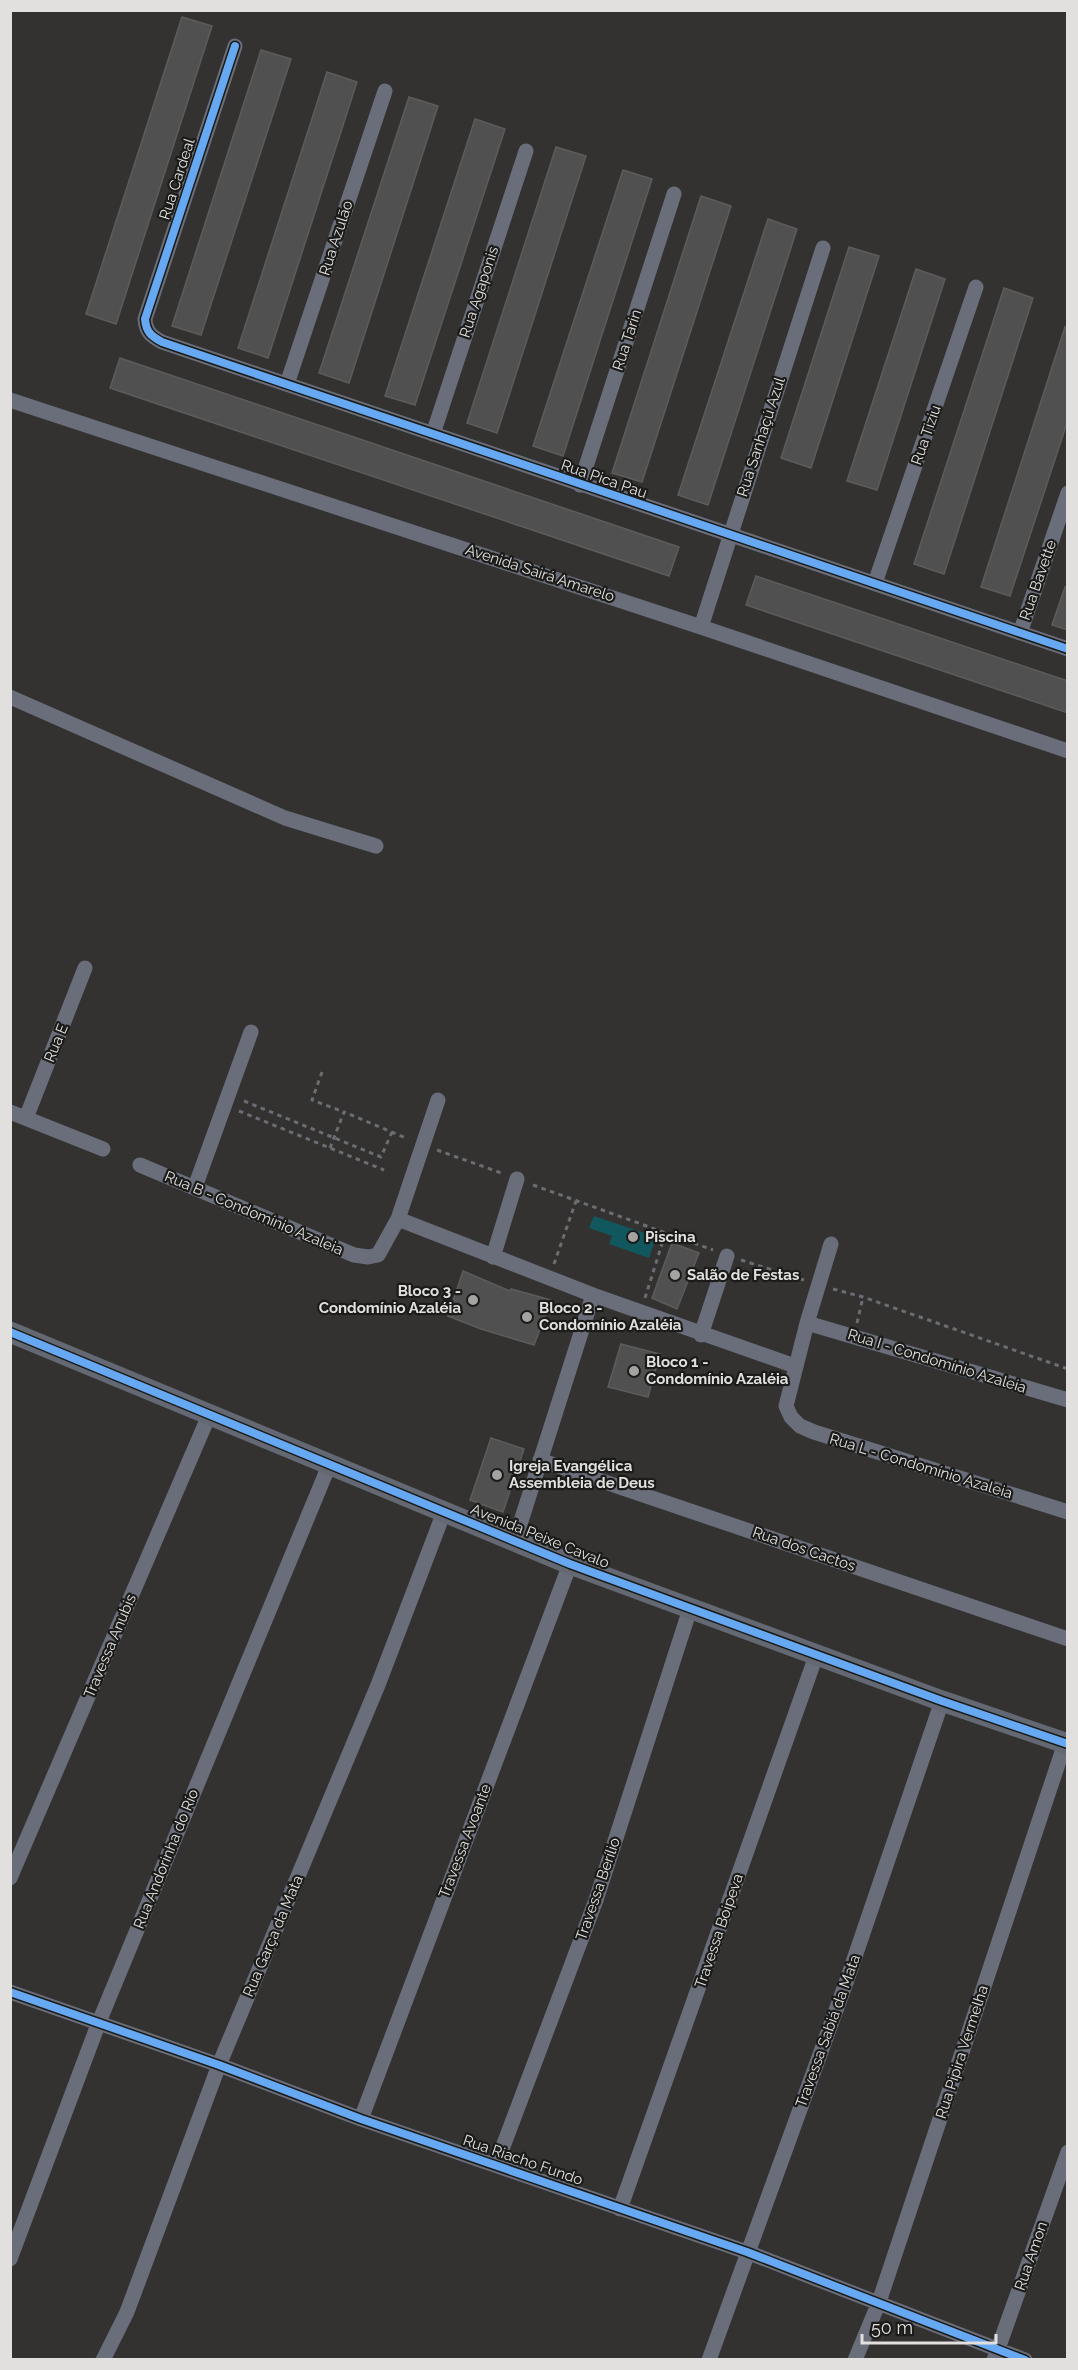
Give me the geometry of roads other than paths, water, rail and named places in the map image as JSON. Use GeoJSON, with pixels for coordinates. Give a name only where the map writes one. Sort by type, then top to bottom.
{"type":"FeatureCollection","features":[{"type":"Feature","properties":{"kind":"street","name":"Rua Cardeal"},"geometry":{"type":"LineString","coordinates":[[145,319],[236,46]]}},
{"type":"Feature","properties":{"kind":"street","name":"Rua Azulão"},"geometry":{"type":"LineString","coordinates":[[287,384],[385,91]]}},
{"type":"Feature","properties":{"kind":"street","name":"Rua Agaponis"},"geometry":{"type":"LineString","coordinates":[[433,434],[526,151]]}},
{"type":"Feature","properties":{"kind":"street","name":"Rua Tarin"},"geometry":{"type":"LineString","coordinates":[[580,485],[674,194]]}},
{"type":"Feature","properties":{"kind":"street","name":"Rua Sanhaçú Azul"},"geometry":{"type":"LineString","coordinates":[[701,627],[823,248]]}},
{"type":"Feature","properties":{"kind":"street","name":"Rua Tiziu"},"geometry":{"type":"LineString","coordinates":[[875,583],[976,287]]}},
{"type":"Feature","properties":{"kind":"street","name":"Rua Pica Pau"},"geometry":{"type":"LineString","coordinates":[[145,319],[146,328],[152,336],[162,342],[1068,649]]}},
{"type":"Feature","properties":{"kind":"street"},"geometry":{"type":"LineString","coordinates":[[10,390],[52,413]]}},
{"type":"Feature","properties":{"kind":"street","name":"Avenida Sairá Amarelo"},"geometry":{"type":"LineString","coordinates":[[10,400],[701,627],[1068,751]]}},
{"type":"Feature","properties":{"kind":"street","name":"Rua Bavette"},"geometry":{"type":"LineString","coordinates":[[1020,633],[1068,493]]}},
{"type":"Feature","properties":{"kind":"street"},"geometry":{"type":"LineString","coordinates":[[10,697],[285,818],[376,846]]}},
{"type":"Feature","properties":{"kind":"street","name":"Rua E"},"geometry":{"type":"LineString","coordinates":[[26,1118],[86,968]]}},
{"type":"Feature","properties":{"kind":"street"},"geometry":{"type":"LineString","coordinates":[[195,1186],[235,1098],[250,1032]]}},
{"type":"Feature","properties":{"kind":"street"},"geometry":{"type":"LineString","coordinates":[[438,1100],[398,1219],[640,1313],[795,1366],[831,1244]]}},
{"type":"Feature","properties":{"kind":"street"},"geometry":{"type":"LineString","coordinates":[[10,1112],[103,1149]]}},
{"type":"Feature","properties":{"kind":"street","name":"Rua B - Condomínio Azaleia"},"geometry":{"type":"LineString","coordinates":[[140,1165],[195,1186],[354,1255],[368,1257],[378,1255],[398,1219]]}},
{"type":"Feature","properties":{"kind":"street"},"geometry":{"type":"LineString","coordinates":[[493,1257],[517,1179]]}},
{"type":"Feature","properties":{"kind":"street"},"geometry":{"type":"LineString","coordinates":[[701,1335],[727,1256]]}},
{"type":"Feature","properties":{"kind":"street"},"geometry":{"type":"LineString","coordinates":[[514,1540],[593,1295]]}},
{"type":"Feature","properties":{"kind":"street","name":"Rua I - Condomínio Azaleia"},"geometry":{"type":"LineString","coordinates":[[807,1323],[1068,1400]]}},
{"type":"Feature","properties":{"kind":"street","name":"Avenida Peixe Cavalo"},"geometry":{"type":"LineString","coordinates":[[10,1332],[570,1564],[817,1653],[942,1701],[1066,1744]]}},
{"type":"Feature","properties":{"kind":"street","name":"Rua L - Condomínio Azaleia"},"geometry":{"type":"LineString","coordinates":[[795,1366],[786,1406],[791,1417],[800,1426],[1068,1512]]}},
{"type":"Feature","properties":{"kind":"street","name":"Travessa Anubis"},"geometry":{"type":"LineString","coordinates":[[10,1878],[210,1413]]}},
{"type":"Feature","properties":{"kind":"street","name":"Rua dos Cactos"},"geometry":{"type":"LineString","coordinates":[[540,1460],[1068,1639]]}},
{"type":"Feature","properties":{"kind":"street","name":"Rua Andorinha do Río"},"geometry":{"type":"LineString","coordinates":[[10,2259],[99,2022],[330,1463]]}},
{"type":"Feature","properties":{"kind":"street","name":"Rua Garça da Mata"},"geometry":{"type":"LineString","coordinates":[[103,2360],[127,2312],[219,2065],[378,1685],[444,1512]]}},
{"type":"Feature","properties":{"kind":"street","name":"Travessa Avoante"},"geometry":{"type":"LineString","coordinates":[[361,2119],[570,1564]]}},
{"type":"Feature","properties":{"kind":"street","name":"Travessa Berílio"},"geometry":{"type":"LineString","coordinates":[[496,2165],[596,1900],[690,1609]]}},
{"type":"Feature","properties":{"kind":"street","name":"Travessa Boipeva"},"geometry":{"type":"LineString","coordinates":[[621,2209],[817,1653]]}},
{"type":"Feature","properties":{"kind":"street","name":"Travessa Sabiá da Mata"},"geometry":{"type":"LineString","coordinates":[[709,2360],[847,1980],[942,1701]]}},
{"type":"Feature","properties":{"kind":"street","name":"Rua Pipira Vermelha"},"geometry":{"type":"LineString","coordinates":[[855,2360],[879,2302],[1066,1744]]}},
{"type":"Feature","properties":{"kind":"street","name":"Rua Riacho Fundo"},"geometry":{"type":"LineString","coordinates":[[10,1992],[219,2065],[361,2119],[747,2252],[879,2302],[996,2354],[1025,2360]]}},
{"type":"Feature","properties":{"kind":"street","name":"Rua Amon"},"geometry":{"type":"LineString","coordinates":[[996,2354],[1068,2152]]}},
{"type":"Feature","properties":{"kind":"water","name":"Piscina"},"geometry":{"type":"Polygon","coordinates":[[[594,1216],[656,1237],[649,1258],[609,1244],[612,1236],[589,1228],[594,1216]]]}},
{"type":"Feature","properties":{"kind":"place","name":"Piscina"},"geometry":{"type":"Point","coordinates":[633,1237]}},
{"type":"Feature","properties":{"kind":"place","name":"Salão de Festas"},"geometry":{"type":"Point","coordinates":[675,1275]}},
{"type":"Feature","properties":{"kind":"place","name":"Bloco 3 - Condomínio Azaléia"},"geometry":{"type":"Point","coordinates":[473,1300]}},
{"type":"Feature","properties":{"kind":"place","name":"Bloco 2 - Condomínio Azaléia"},"geometry":{"type":"Point","coordinates":[527,1317]}},
{"type":"Feature","properties":{"kind":"place","name":"Bloco 1 - Condomínio Azaléia"},"geometry":{"type":"Point","coordinates":[634,1371]}},
{"type":"Feature","properties":{"kind":"place","name":"Igreja Evangélica Assembleia de Deus"},"geometry":{"type":"Point","coordinates":[497,1475]}}]}
